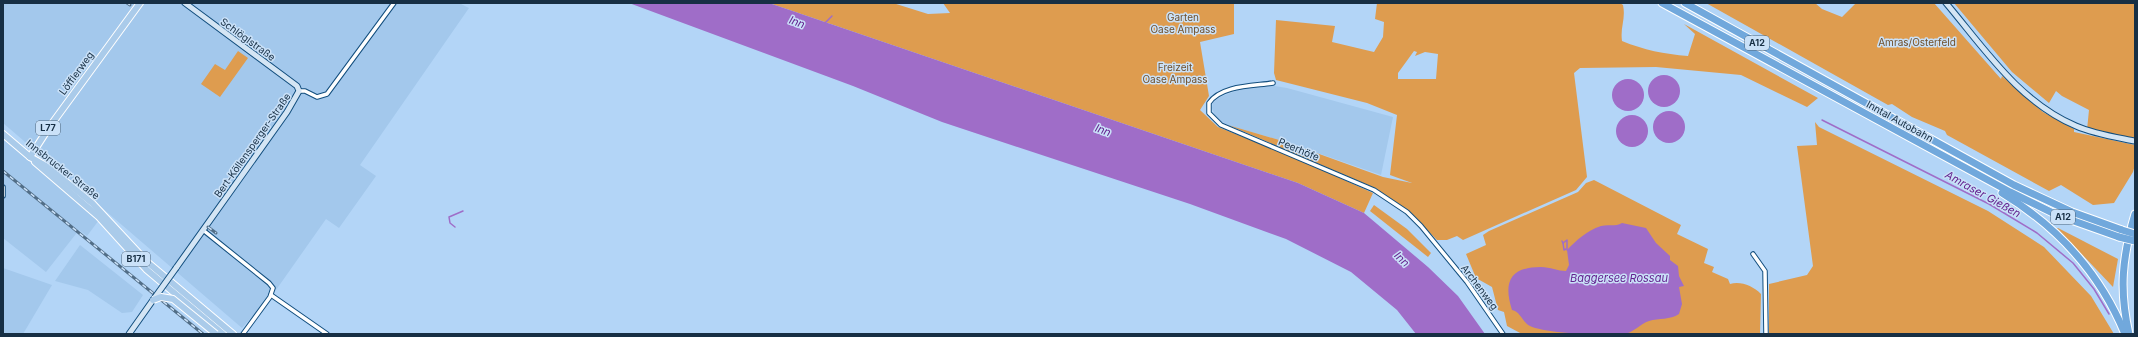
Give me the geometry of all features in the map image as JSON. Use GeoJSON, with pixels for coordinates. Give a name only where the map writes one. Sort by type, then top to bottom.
{"type":"FeatureCollection","features":[{"type":"Feature","properties":{"kind":"highway","name":"Inntal Autobahn"},"geometry":{"type":"LineString","coordinates":[[1662,3],[1990,182],[2057,215],[2120,233],[2135,234]]}},
{"type":"Feature","properties":{"kind":"highway","name":"Inntal Autobahn"},"geometry":{"type":"LineString","coordinates":[[1685,3],[1829,84],[2026,191],[2135,241]]}},
{"type":"Feature","properties":{"kind":"highway"},"geometry":{"type":"LineString","coordinates":[[1990,182],[2000,192],[2044,222],[2072,248],[2090,270],[2110,301],[2126,334]]}},
{"type":"Feature","properties":{"kind":"highway"},"geometry":{"type":"LineString","coordinates":[[2129,334],[2123,303],[2122,276],[2126,247],[2135,214]]}},
{"type":"Feature","properties":{"kind":"highway"},"geometry":{"type":"LineString","coordinates":[[2133,334],[2128,310],[2126,283],[2128,259],[2135,228]]}},
{"type":"Feature","properties":{"kind":"main road","name":"Löfflerweg"},"geometry":{"type":"LineString","coordinates":[[30,157],[48,129],[140,3]]}},
{"type":"Feature","properties":{"kind":"main road","name":"Innsbrucker Straße"},"geometry":{"type":"LineString","coordinates":[[3,134],[30,157],[48,167],[102,212],[146,261],[233,334]]}},
{"type":"Feature","properties":{"kind":"main road","name":"B171"},"geometry":{"type":"LineString","coordinates":[[30,157],[44,172],[99,217],[147,270],[223,334]]}},
{"type":"Feature","properties":{"kind":"main road"},"geometry":{"type":"LineString","coordinates":[[151,303],[161,297],[172,299],[216,334]]}},
{"type":"Feature","properties":{"kind":"street","name":"Schlöglstraße"},"geometry":{"type":"LineString","coordinates":[[185,3],[297,86],[299,91]]}},
{"type":"Feature","properties":{"kind":"street","name":"Bert-Köllensperger-Straße"},"geometry":{"type":"LineString","coordinates":[[129,334],[298,95],[299,91],[305,91],[317,97],[327,94],[394,3]]}},
{"type":"Feature","properties":{"kind":"street"},"geometry":{"type":"LineString","coordinates":[[1946,3],[2013,83],[2040,106],[2077,126],[2135,141]]}},
{"type":"Feature","properties":{"kind":"street","name":"Peerhöfe"},"geometry":{"type":"LineString","coordinates":[[1273,83],[1232,89],[1218,94],[1210,103],[1209,113],[1221,124],[1374,190],[1407,212],[1441,250]]}},
{"type":"Feature","properties":{"kind":"street"},"geometry":{"type":"LineString","coordinates":[[3,188],[3,196]]}},
{"type":"Feature","properties":{"kind":"street"},"geometry":{"type":"LineString","coordinates":[[203,230],[269,283],[273,288],[271,295],[243,334]]}},
{"type":"Feature","properties":{"kind":"street","name":"Archenweg"},"geometry":{"type":"LineString","coordinates":[[1441,250],[1477,295],[1503,334]]}},
{"type":"Feature","properties":{"kind":"street"},"geometry":{"type":"LineString","coordinates":[[1753,254],[1765,271],[1766,334]]}},
{"type":"Feature","properties":{"kind":"street"},"geometry":{"type":"LineString","coordinates":[[271,295],[328,334]]}},
{"type":"Feature","properties":{"kind":"shaded area"},"geometry":{"type":"Polygon","coordinates":[[[3,3],[459,3],[469,8],[360,165],[376,176],[339,228],[326,219],[276,290],[242,328],[3,123],[3,3]]]}},
{"type":"Feature","properties":{"kind":"shaded area"},"geometry":{"type":"Polygon","coordinates":[[[1269,85],[1287,88],[1393,117],[1381,175],[1286,142],[1228,125],[1218,120],[1215,116],[1212,108],[1213,102],[1220,97],[1241,89],[1269,85]]]}},
{"type":"Feature","properties":{"kind":"shaded area"},"geometry":{"type":"Polygon","coordinates":[[[3,139],[99,220],[87,236],[79,230],[46,272],[3,238],[3,139]]]}},
{"type":"Feature","properties":{"kind":"shaded area"},"geometry":{"type":"Polygon","coordinates":[[[80,245],[143,295],[132,312],[122,313],[88,290],[55,281],[80,245]]]}},
{"type":"Feature","properties":{"kind":"shaded area"},"geometry":{"type":"Polygon","coordinates":[[[3,268],[52,285],[23,334],[3,334],[3,268]]]}},
{"type":"Feature","properties":{"kind":"green space"},"geometry":{"type":"Polygon","coordinates":[[[769,3],[893,3],[928,14],[950,13],[943,3],[1234,3],[1234,34],[1200,42],[1209,96],[1200,110],[1218,127],[1291,156],[1373,193],[1364,213],[1298,183],[769,3]]]}},
{"type":"Feature","properties":{"kind":"green space"},"geometry":{"type":"Polygon","coordinates":[[[1377,3],[1620,3],[1623,5],[1624,10],[1622,41],[1654,51],[1688,56],[1695,34],[1684,24],[1818,98],[1807,107],[1741,75],[1656,67],[1580,68],[1574,73],[1587,177],[1576,190],[1463,240],[1457,236],[1447,240],[1437,240],[1408,211],[1375,188],[1228,125],[1286,142],[1383,177],[1412,183],[1390,175],[1397,115],[1367,103],[1276,80],[1274,73],[1276,20],[1335,26],[1332,42],[1374,52],[1383,37],[1384,22],[1375,19],[1377,3]],[[1414,51],[1398,73],[1398,79],[1436,79],[1438,54],[1425,52],[1415,56],[1417,52],[1414,51]]]}},
{"type":"Feature","properties":{"kind":"green space","name":"Amras/Osterfeld"},"geometry":{"type":"Polygon","coordinates":[[[1706,3],[1815,3],[1822,9],[1842,17],[1856,3],[1934,3],[2001,79],[2002,76],[2043,112],[2074,129],[2074,132],[2135,145],[2135,165],[2133,172],[2114,203],[2093,205],[2061,185],[2049,191],[1947,135],[1945,131],[1912,117],[1892,104],[1888,105],[1706,3]]]}},
{"type":"Feature","properties":{"kind":"green space"},"geometry":{"type":"Polygon","coordinates":[[[1954,3],[2135,3],[2135,140],[2087,130],[2089,110],[2062,96],[2056,91],[2049,103],[2012,72],[1954,3]]]}},
{"type":"Feature","properties":{"kind":"green space"},"geometry":{"type":"Polygon","coordinates":[[[238,51],[248,58],[220,97],[201,84],[215,64],[225,70],[238,51]]]}},
{"type":"Feature","properties":{"kind":"green space"},"geometry":{"type":"Polygon","coordinates":[[[1815,122],[1819,127],[1988,211],[2044,247],[2091,296],[2114,334],[1769,334],[1769,284],[1807,275],[1813,266],[1797,146],[1817,145],[1815,122]]]}},
{"type":"Feature","properties":{"kind":"green space"},"geometry":{"type":"Polygon","coordinates":[[[1594,180],[1681,225],[1677,234],[1708,249],[1704,263],[1714,267],[1712,272],[1728,279],[1730,284],[1738,283],[1747,285],[1761,294],[1760,334],[1522,334],[1507,326],[1504,312],[1498,310],[1492,287],[1476,278],[1466,254],[1486,245],[1483,235],[1489,231],[1578,192],[1586,183],[1594,180]]]}},
{"type":"Feature","properties":{"kind":"green space"},"geometry":{"type":"Polygon","coordinates":[[[1374,205],[1407,229],[1431,253],[1428,257],[1370,211],[1374,205]]]}},
{"type":"Feature","properties":{"kind":"green space"},"geometry":{"type":"Polygon","coordinates":[[[2057,228],[2118,259],[2113,287],[2057,228]]]}},
{"type":"Feature","properties":{"kind":"water","name":"Inn"},"geometry":{"type":"Polygon","coordinates":[[[629,3],[769,3],[1298,183],[1364,213],[1428,267],[1458,296],[1485,334],[1416,334],[1397,310],[1351,272],[1286,239],[1190,204],[942,122],[853,86],[629,3]]]}},
{"type":"Feature","properties":{"kind":"water"},"geometry":{"type":"Polygon","coordinates":[[[1664,75],[1675,80],[1680,91],[1675,102],[1664,107],[1653,102],[1648,91],[1653,80],[1664,75]]]}},
{"type":"Feature","properties":{"kind":"water"},"geometry":{"type":"Polygon","coordinates":[[[1628,79],[1639,84],[1644,95],[1639,106],[1628,111],[1617,106],[1612,95],[1617,84],[1628,79]]]}},
{"type":"Feature","properties":{"kind":"water"},"geometry":{"type":"Polygon","coordinates":[[[1669,111],[1680,116],[1685,127],[1680,138],[1669,143],[1658,138],[1653,127],[1658,116],[1669,111]]]}},
{"type":"Feature","properties":{"kind":"water"},"geometry":{"type":"Polygon","coordinates":[[[1632,115],[1643,120],[1648,131],[1643,142],[1632,147],[1621,142],[1616,131],[1621,120],[1632,115]]]}},
{"type":"Feature","properties":{"kind":"water","name":"Baggersee Rossau"},"geometry":{"type":"Polygon","coordinates":[[[1622,223],[1646,228],[1656,243],[1670,256],[1670,260],[1678,266],[1679,276],[1684,286],[1679,287],[1682,304],[1679,314],[1672,317],[1649,321],[1625,334],[1606,335],[1548,331],[1530,326],[1515,311],[1512,310],[1508,291],[1509,284],[1516,273],[1530,268],[1541,267],[1566,271],[1569,265],[1567,250],[1578,239],[1591,230],[1601,226],[1617,225],[1622,223]]]}},
{"type":"Feature","properties":{"kind":"waterway","name":"Amraser Gießen"},"geometry":{"type":"LineString","coordinates":[[825,23],[832,16]]}},
{"type":"Feature","properties":{"kind":"waterway","name":"Amraser Gießen"},"geometry":{"type":"LineString","coordinates":[[1822,120],[1989,204],[2037,233],[2073,263],[2094,289],[2109,314]]}},
{"type":"Feature","properties":{"kind":"waterway"},"geometry":{"type":"LineString","coordinates":[[455,227],[450,223],[449,217],[463,211]]}},
{"type":"Feature","properties":{"kind":"waterway"},"geometry":{"type":"LineString","coordinates":[[1562,241],[1563,243],[1567,240],[1567,250]]}},
{"type":"Feature","properties":{"kind":"waterway"},"geometry":{"type":"LineString","coordinates":[[1563,243],[1564,250],[1566,249]]}},
{"type":"Feature","properties":{"kind":"railway"},"geometry":{"type":"LineString","coordinates":[[3,171],[203,334]]}},
{"type":"Feature","properties":{"kind":"railway"},"geometry":{"type":"LineString","coordinates":[[208,227],[216,233]]}},
{"type":"Feature","properties":{"kind":"park label","name":"Garten Oase Ampass"},"geometry":{"type":"Point","coordinates":[1183,22]}},
{"type":"Feature","properties":{"kind":"park label","name":"Freizeit Oase Ampass"},"geometry":{"type":"Point","coordinates":[1175,72]}}]}
